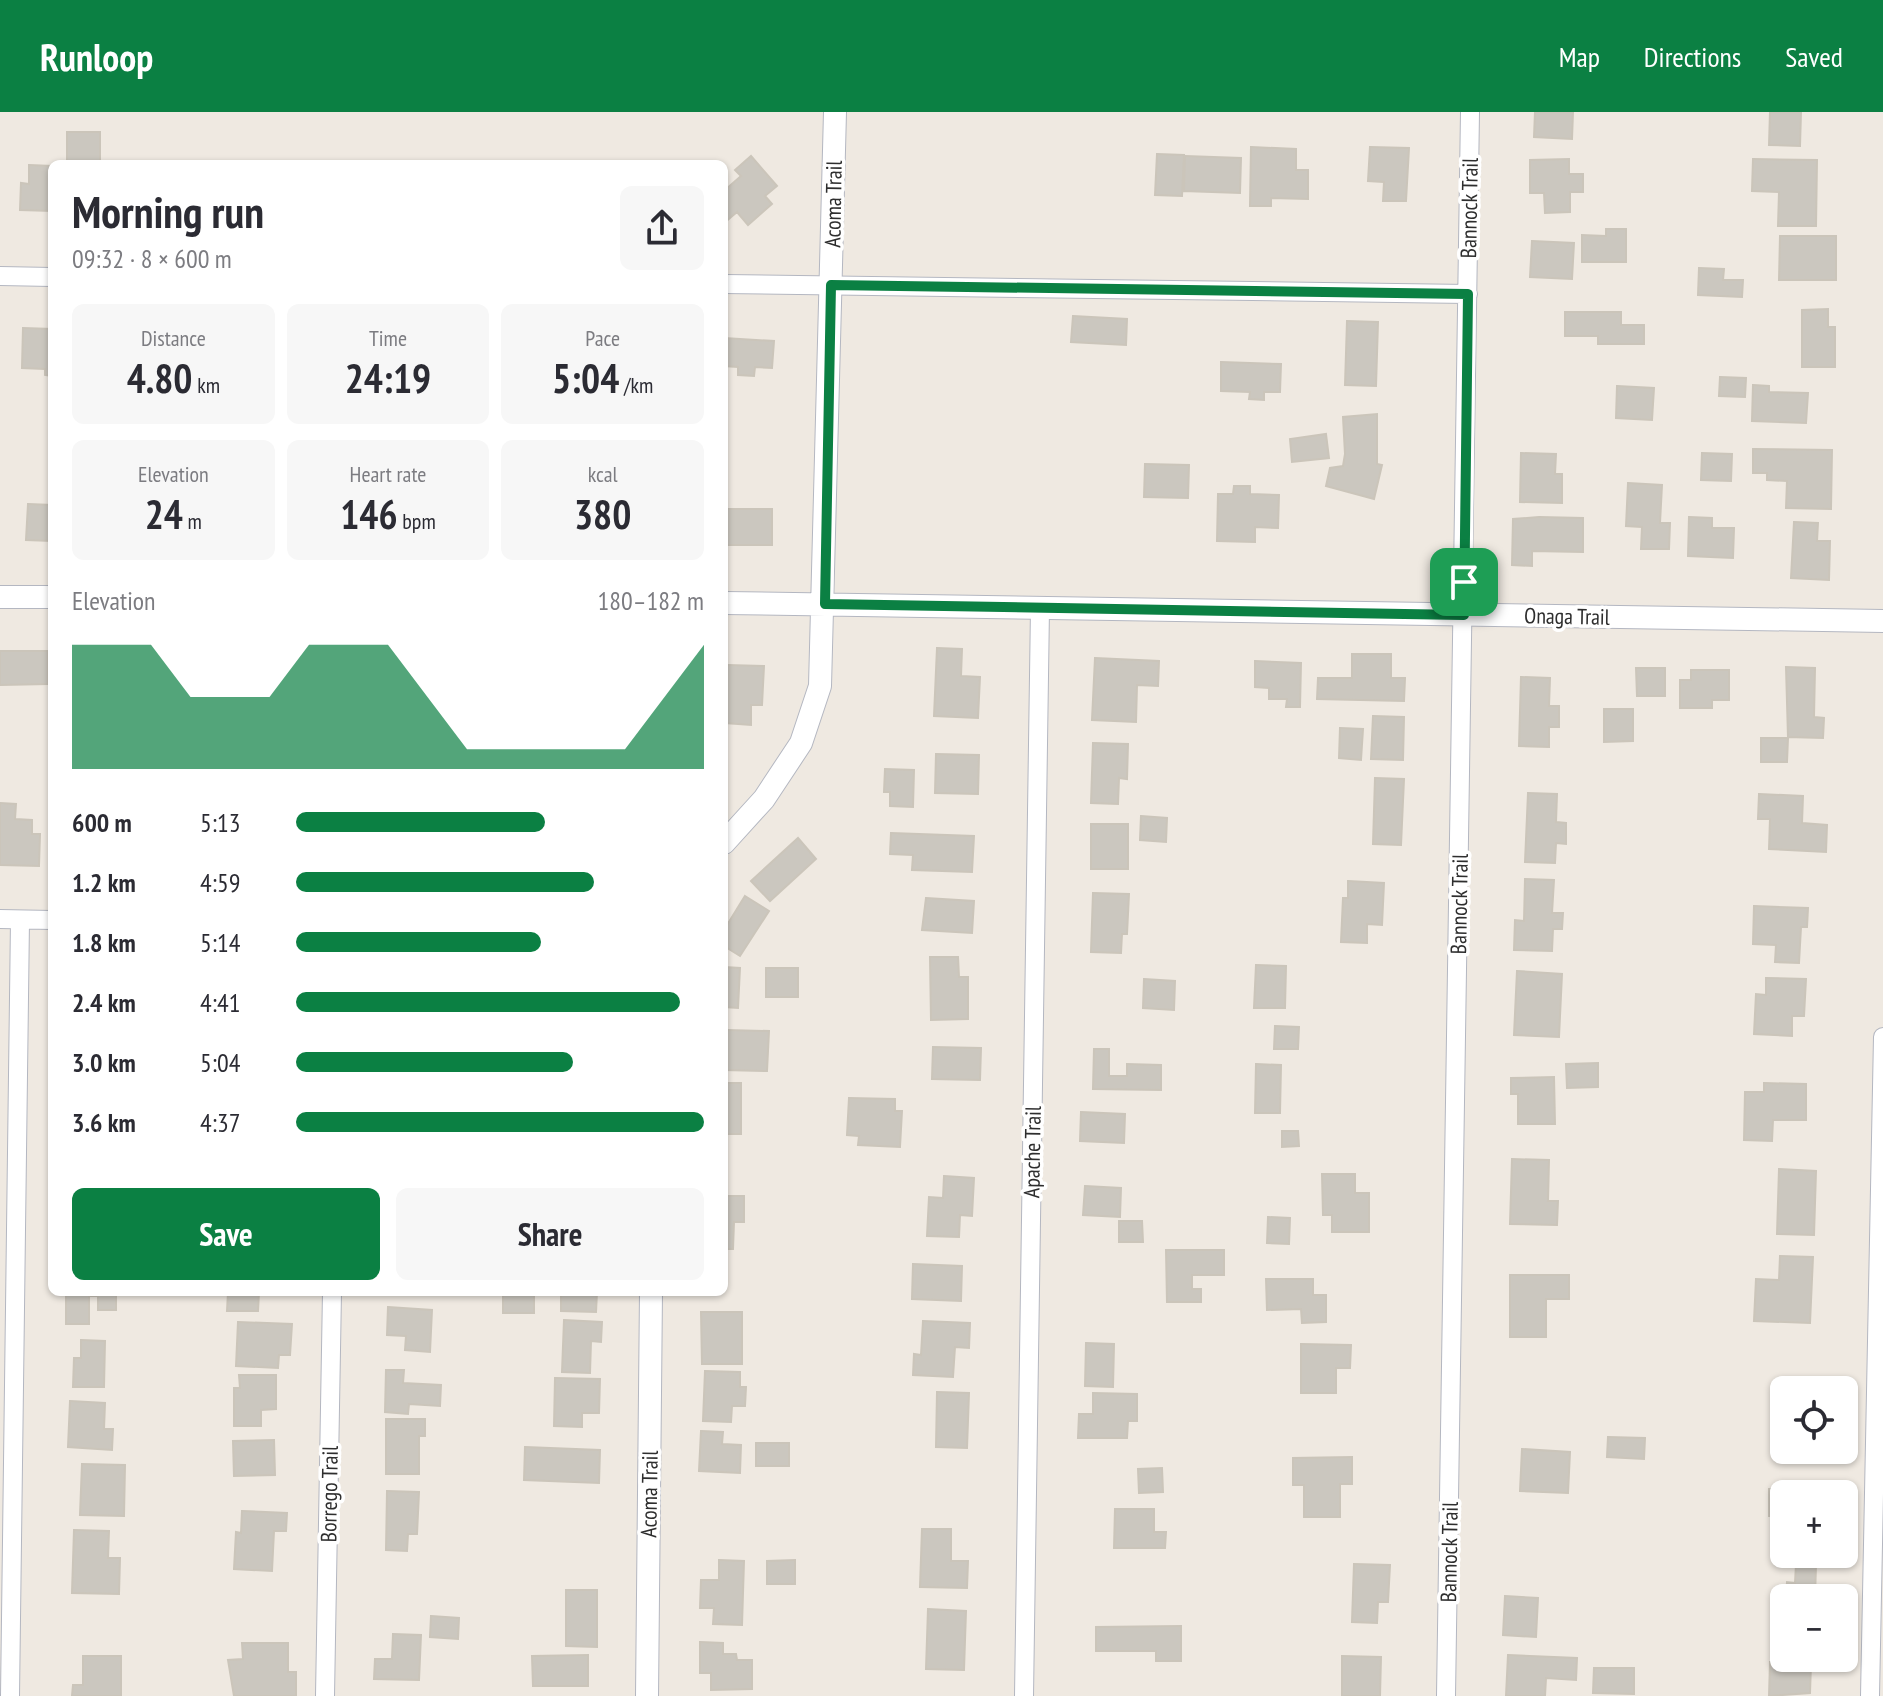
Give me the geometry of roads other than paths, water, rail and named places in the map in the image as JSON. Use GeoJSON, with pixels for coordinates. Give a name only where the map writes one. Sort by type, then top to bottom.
{"type":"FeatureCollection","features":[{"type":"Feature","properties":{"kind":"street","name":"Acoma Trail"},"geometry":{"type":"LineString","coordinates":[[728,839],[764,799],[801,743],[820,686],[825,604],[835,112]]}},
{"type":"Feature","properties":{"kind":"street","name":"Bannock Trail"},"geometry":{"type":"LineString","coordinates":[[1446,1696],[1470,112]]}},
{"type":"Feature","properties":{"kind":"street"},"geometry":{"type":"LineString","coordinates":[[0,276],[48,277]]}},
{"type":"Feature","properties":{"kind":"street"},"geometry":{"type":"LineString","coordinates":[[728,284],[1468,294]]}},
{"type":"Feature","properties":{"kind":"street"},"geometry":{"type":"LineString","coordinates":[[0,597],[48,597]]}},
{"type":"Feature","properties":{"kind":"street","name":"Onaga Trail"},"geometry":{"type":"LineString","coordinates":[[728,603],[1883,621]]}},
{"type":"Feature","properties":{"kind":"street","name":"Apache Trail"},"geometry":{"type":"LineString","coordinates":[[1024,1696],[1040,608]]}},
{"type":"Feature","properties":{"kind":"street"},"geometry":{"type":"LineString","coordinates":[[0,919],[48,920]]}},
{"type":"Feature","properties":{"kind":"street"},"geometry":{"type":"LineString","coordinates":[[10,1696],[20,920]]}},
{"type":"Feature","properties":{"kind":"street"},"geometry":{"type":"LineString","coordinates":[[1870,1696],[1883,1037]]}},
{"type":"Feature","properties":{"kind":"street","name":"Borrego Trail"},"geometry":{"type":"LineString","coordinates":[[325,1696],[332,1296]]}},
{"type":"Feature","properties":{"kind":"street","name":"Acoma Trail"},"geometry":{"type":"LineString","coordinates":[[647,1696],[651,1296]]}}]}
